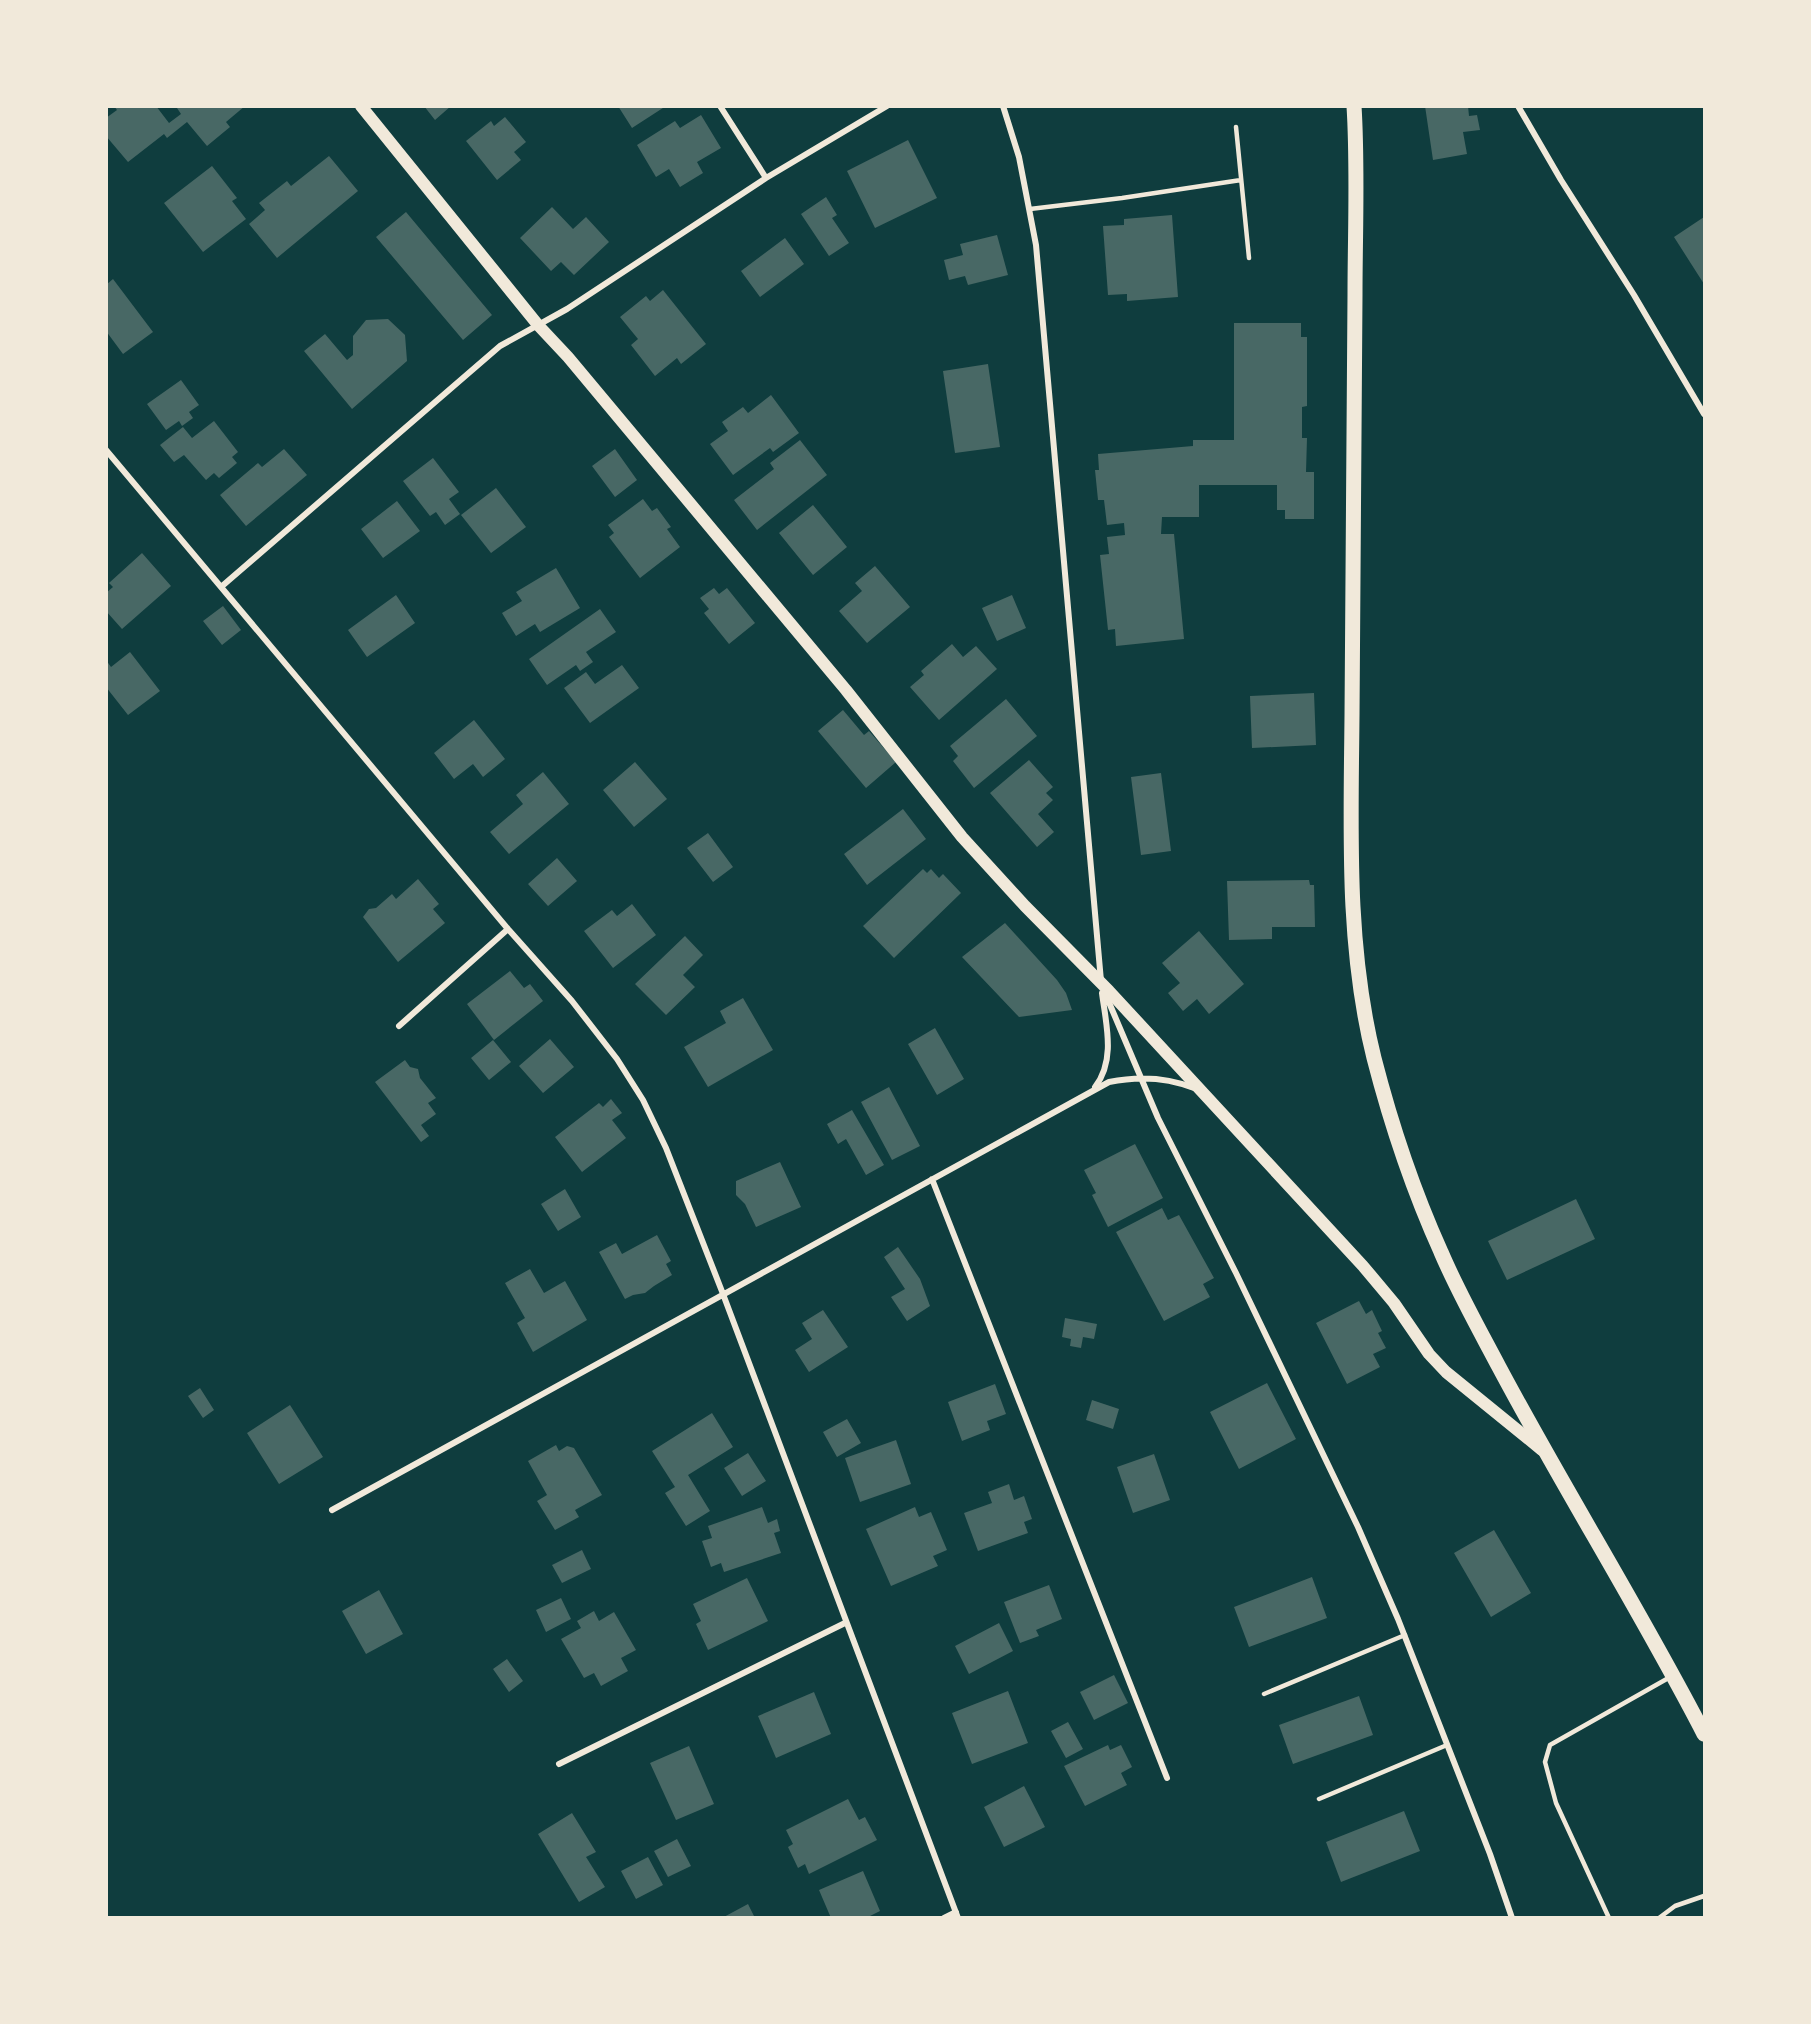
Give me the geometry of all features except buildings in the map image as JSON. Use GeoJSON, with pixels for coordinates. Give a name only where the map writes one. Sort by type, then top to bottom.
{"type":"FeatureCollection","features":[{"type":"Feature","properties":{"kind":"main road"},"geometry":{"type":"LineString","coordinates":[[361,106],[538,325],[568,357],[846,690],[962,837],[1203,1092],[1363,1266],[1394,1303],[1429,1354],[1446,1372],[1545,1453]]}},
{"type":"Feature","properties":{"kind":"main road"},"geometry":{"type":"LineString","coordinates":[[1354,106],[1355,343],[1351,822],[1355,943],[1361,993],[1376,1064],[1414,1189],[1461,1294],[1545,1453],[1674,1675],[1704,1734]]}},
{"type":"Feature","properties":{"kind":"street"},"geometry":{"type":"LineString","coordinates":[[720,106],[766,178]]}},
{"type":"Feature","properties":{"kind":"street"},"geometry":{"type":"LineString","coordinates":[[221,587],[500,346],[567,309],[766,178],[887,106]]}},
{"type":"Feature","properties":{"kind":"street"},"geometry":{"type":"LineString","coordinates":[[1003,106],[1019,157],[1036,245],[1101,983],[1109,1042],[1105,1070],[1092,1091]]}},
{"type":"Feature","properties":{"kind":"street"},"geometry":{"type":"LineString","coordinates":[[1518,106],[1561,180],[1635,295],[1704,414]]}},
{"type":"Feature","properties":{"kind":"street"},"geometry":{"type":"LineString","coordinates":[[106,450],[508,929],[572,1001],[617,1059],[643,1100],[666,1148],[723,1294],[845,1623],[957,1915],[944,1917]]}},
{"type":"Feature","properties":{"kind":"street"},"geometry":{"type":"LineString","coordinates":[[399,1026],[508,929]]}},
{"type":"Feature","properties":{"kind":"street"},"geometry":{"type":"LineString","coordinates":[[1101,983],[1158,1118],[1236,1273],[1358,1527],[1405,1635],[1512,1917]]}},
{"type":"Feature","properties":{"kind":"street"},"geometry":{"type":"LineString","coordinates":[[332,1510],[1109,1082],[1141,1078],[1169,1080],[1203,1092]]}},
{"type":"Feature","properties":{"kind":"street"},"geometry":{"type":"LineString","coordinates":[[932,1179],[1167,1778]]}},
{"type":"Feature","properties":{"kind":"street"},"geometry":{"type":"LineString","coordinates":[[560,1764],[845,1623]]}},
{"type":"Feature","properties":{"kind":"lane"},"geometry":{"type":"LineString","coordinates":[[1236,127],[1249,258]]}},
{"type":"Feature","properties":{"kind":"lane"},"geometry":{"type":"LineString","coordinates":[[1030,209],[1241,180]]}},
{"type":"Feature","properties":{"kind":"lane"},"geometry":{"type":"LineString","coordinates":[[1264,1694],[1405,1635]]}},
{"type":"Feature","properties":{"kind":"lane"},"geometry":{"type":"LineString","coordinates":[[1609,1917],[1556,1803],[1545,1762],[1550,1745],[1674,1675]]}},
{"type":"Feature","properties":{"kind":"lane"},"geometry":{"type":"LineString","coordinates":[[1319,1799],[1447,1745]]}},
{"type":"Feature","properties":{"kind":"lane"},"geometry":{"type":"LineString","coordinates":[[1659,1917],[1675,1906],[1704,1896]]}}]}
